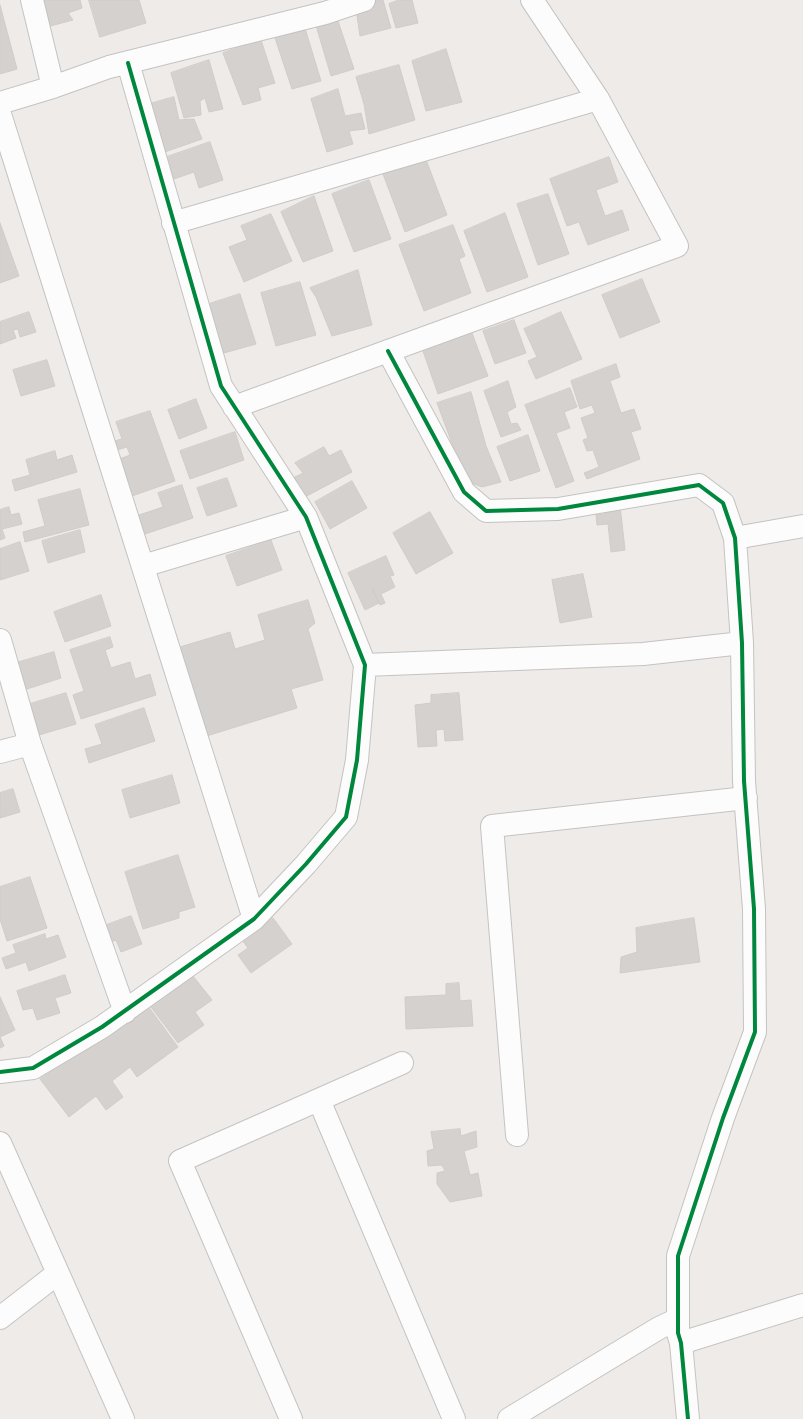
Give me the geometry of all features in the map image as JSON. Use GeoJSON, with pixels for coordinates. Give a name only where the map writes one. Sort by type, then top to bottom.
{"type":"FeatureCollection","features":[{"type":"Feature","properties":{"kind":"street"},"geometry":{"type":"LineString","coordinates":[[32,0],[52,87]]}},
{"type":"Feature","properties":{"kind":"street"},"geometry":{"type":"LineString","coordinates":[[0,103],[109,67],[325,12],[364,0]]}},
{"type":"Feature","properties":{"kind":"street"},"geometry":{"type":"LineString","coordinates":[[234,407],[677,246],[598,99],[532,0]]}},
{"type":"Feature","properties":{"kind":"street"},"geometry":{"type":"LineString","coordinates":[[0,1072],[33,1068],[102,1027],[254,919],[306,864],[346,817],[358,760],[365,665],[306,517],[221,386],[128,63]]}},
{"type":"Feature","properties":{"kind":"street"},"geometry":{"type":"LineString","coordinates":[[173,223],[598,99]]}},
{"type":"Feature","properties":{"kind":"street"},"geometry":{"type":"LineString","coordinates":[[0,114],[254,919]]}},
{"type":"Feature","properties":{"kind":"street"},"geometry":{"type":"LineString","coordinates":[[388,351],[464,492],[486,511],[558,509],[699,485],[723,503],[735,538],[742,643],[746,798],[754,909],[755,1032],[723,1118],[678,1256],[678,1333],[681,1343],[688,1419]]}},
{"type":"Feature","properties":{"kind":"street"},"geometry":{"type":"LineString","coordinates":[[143,566],[306,517]]}},
{"type":"Feature","properties":{"kind":"street"},"geometry":{"type":"LineString","coordinates":[[735,538],[803,526]]}},
{"type":"Feature","properties":{"kind":"street"},"geometry":{"type":"LineString","coordinates":[[0,640],[30,744],[125,1012]]}},
{"type":"Feature","properties":{"kind":"street"},"geometry":{"type":"LineString","coordinates":[[365,665],[643,654],[742,643]]}},
{"type":"Feature","properties":{"kind":"street"},"geometry":{"type":"LineString","coordinates":[[0,752],[30,744]]}},
{"type":"Feature","properties":{"kind":"street"},"geometry":{"type":"LineString","coordinates":[[517,1135],[492,826],[746,798]]}},
{"type":"Feature","properties":{"kind":"street"},"geometry":{"type":"LineString","coordinates":[[291,1419],[180,1161],[402,1063]]}},
{"type":"Feature","properties":{"kind":"street"},"geometry":{"type":"LineString","coordinates":[[319,1100],[454,1419]]}},
{"type":"Feature","properties":{"kind":"street"},"geometry":{"type":"LineString","coordinates":[[0,1142],[123,1419]]}},
{"type":"Feature","properties":{"kind":"street"},"geometry":{"type":"LineString","coordinates":[[0,1318],[58,1273]]}},
{"type":"Feature","properties":{"kind":"street"},"geometry":{"type":"LineString","coordinates":[[681,1343],[803,1305]]}},
{"type":"Feature","properties":{"kind":"street"},"geometry":{"type":"LineString","coordinates":[[509,1419],[660,1328],[678,1319]]}},
{"type":"Feature","properties":{"kind":"building"},"geometry":{"type":"Polygon","coordinates":[[[36,0],[80,0],[82,8],[68,13],[73,20],[43,28],[36,0]]]}},
{"type":"Feature","properties":{"kind":"building"},"geometry":{"type":"Polygon","coordinates":[[[89,0],[139,0],[146,23],[100,37],[89,0]]]}},
{"type":"Feature","properties":{"kind":"building"},"geometry":{"type":"Polygon","coordinates":[[[378,0],[383,0],[391,28],[360,36],[356,9],[378,0]]]}},
{"type":"Feature","properties":{"kind":"building"},"geometry":{"type":"Polygon","coordinates":[[[399,0],[412,0],[418,23],[396,28],[389,4],[399,0]]]}},
{"type":"Feature","properties":{"kind":"building"},"geometry":{"type":"Polygon","coordinates":[[[0,5],[17,69],[0,74],[0,5]]]}},
{"type":"Feature","properties":{"kind":"building"},"geometry":{"type":"Polygon","coordinates":[[[336,15],[354,69],[331,76],[315,22],[336,15]]]}},
{"type":"Feature","properties":{"kind":"building"},"geometry":{"type":"Polygon","coordinates":[[[304,25],[321,81],[292,89],[274,35],[304,25]]]}},
{"type":"Feature","properties":{"kind":"building"},"geometry":{"type":"Polygon","coordinates":[[[261,40],[275,83],[258,88],[261,100],[243,105],[223,53],[261,40]]]}},
{"type":"Feature","properties":{"kind":"building"},"geometry":{"type":"Polygon","coordinates":[[[446,49],[462,102],[426,111],[412,61],[446,49]]]}},
{"type":"Feature","properties":{"kind":"building"},"geometry":{"type":"Polygon","coordinates":[[[209,60],[223,109],[209,112],[205,98],[200,101],[201,115],[184,118],[171,73],[209,60]]]}},
{"type":"Feature","properties":{"kind":"building"},"geometry":{"type":"Polygon","coordinates":[[[399,65],[415,120],[369,134],[364,104],[356,77],[399,65]]]}},
{"type":"Feature","properties":{"kind":"building"},"geometry":{"type":"Polygon","coordinates":[[[338,89],[345,116],[361,113],[365,129],[349,131],[353,144],[327,152],[311,99],[338,89]]]}},
{"type":"Feature","properties":{"kind":"building"},"geometry":{"type":"Polygon","coordinates":[[[174,97],[179,120],[194,119],[202,139],[162,153],[146,105],[174,97]]]}},
{"type":"Feature","properties":{"kind":"building"},"geometry":{"type":"Polygon","coordinates":[[[210,142],[223,180],[199,188],[194,172],[171,180],[164,158],[210,142]]]}},
{"type":"Feature","properties":{"kind":"building"},"geometry":{"type":"Polygon","coordinates":[[[425,157],[447,215],[405,232],[383,174],[425,157]]]}},
{"type":"Feature","properties":{"kind":"building"},"geometry":{"type":"Polygon","coordinates":[[[609,157],[618,182],[596,190],[605,216],[622,210],[629,230],[588,245],[579,222],[567,226],[550,179],[609,157]]]}},
{"type":"Feature","properties":{"kind":"building"},"geometry":{"type":"Polygon","coordinates":[[[369,180],[391,239],[354,252],[332,194],[369,180]]]}},
{"type":"Feature","properties":{"kind":"building"},"geometry":{"type":"Polygon","coordinates":[[[548,194],[569,254],[538,265],[517,204],[548,194]]]}},
{"type":"Feature","properties":{"kind":"building"},"geometry":{"type":"Polygon","coordinates":[[[314,196],[333,251],[303,262],[281,212],[314,196]]]}},
{"type":"Feature","properties":{"kind":"building"},"geometry":{"type":"Polygon","coordinates":[[[505,213],[528,277],[487,292],[464,231],[505,213]]]}},
{"type":"Feature","properties":{"kind":"building"},"geometry":{"type":"Polygon","coordinates":[[[271,214],[292,261],[244,282],[229,247],[247,240],[241,226],[271,214]]]}},
{"type":"Feature","properties":{"kind":"building"},"geometry":{"type":"Polygon","coordinates":[[[0,223],[19,276],[0,283],[0,223]]]}},
{"type":"Feature","properties":{"kind":"building"},"geometry":{"type":"Polygon","coordinates":[[[453,225],[465,256],[459,259],[471,293],[424,311],[399,245],[453,225]]]}},
{"type":"Feature","properties":{"kind":"building"},"geometry":{"type":"Polygon","coordinates":[[[358,270],[372,325],[332,336],[316,297],[310,288],[358,270]]]}},
{"type":"Feature","properties":{"kind":"building"},"geometry":{"type":"Polygon","coordinates":[[[642,279],[660,322],[620,338],[602,295],[642,279]]]}},
{"type":"Feature","properties":{"kind":"building"},"geometry":{"type":"Polygon","coordinates":[[[300,282],[316,335],[276,346],[261,293],[300,282]]]}},
{"type":"Feature","properties":{"kind":"building"},"geometry":{"type":"Polygon","coordinates":[[[240,294],[256,344],[224,353],[206,305],[240,294]]]}},
{"type":"Feature","properties":{"kind":"building"},"geometry":{"type":"Polygon","coordinates":[[[29,312],[36,332],[20,337],[18,329],[13,330],[16,338],[0,344],[0,322],[29,312]]]}},
{"type":"Feature","properties":{"kind":"building"},"geometry":{"type":"Polygon","coordinates":[[[561,312],[582,359],[536,379],[528,361],[537,357],[524,329],[561,312]]]}},
{"type":"Feature","properties":{"kind":"building"},"geometry":{"type":"Polygon","coordinates":[[[514,320],[526,353],[495,364],[483,331],[514,320]]]}},
{"type":"Feature","properties":{"kind":"building"},"geometry":{"type":"Polygon","coordinates":[[[472,333],[488,376],[438,394],[423,351],[472,333]]]}},
{"type":"Feature","properties":{"kind":"building"},"geometry":{"type":"Polygon","coordinates":[[[47,360],[55,386],[21,396],[13,370],[47,360]]]}},
{"type":"Feature","properties":{"kind":"building"},"geometry":{"type":"Polygon","coordinates":[[[616,364],[620,377],[610,381],[621,413],[634,409],[641,429],[631,432],[640,459],[587,479],[584,473],[599,467],[593,450],[587,451],[583,440],[588,438],[581,418],[595,413],[592,405],[580,409],[571,381],[616,364]]]}},
{"type":"Feature","properties":{"kind":"building"},"geometry":{"type":"Polygon","coordinates":[[[508,381],[516,407],[507,412],[511,424],[517,423],[521,430],[501,437],[484,391],[508,381]]]}},
{"type":"Feature","properties":{"kind":"building"},"geometry":{"type":"Polygon","coordinates":[[[570,388],[577,407],[564,412],[570,428],[556,433],[574,481],[556,488],[525,405],[570,388]]]}},
{"type":"Feature","properties":{"kind":"building"},"geometry":{"type":"Polygon","coordinates":[[[471,392],[486,446],[501,482],[482,487],[466,481],[437,403],[471,392]]]}},
{"type":"Feature","properties":{"kind":"building"},"geometry":{"type":"Polygon","coordinates":[[[196,399],[207,428],[179,439],[168,410],[196,399]]]}},
{"type":"Feature","properties":{"kind":"building"},"geometry":{"type":"Polygon","coordinates":[[[150,411],[175,481],[129,497],[117,460],[130,455],[127,447],[114,451],[111,442],[122,439],[116,422],[150,411]]]}},
{"type":"Feature","properties":{"kind":"building"},"geometry":{"type":"Polygon","coordinates":[[[235,432],[244,460],[190,479],[180,451],[235,432]]]}},
{"type":"Feature","properties":{"kind":"building"},"geometry":{"type":"Polygon","coordinates":[[[528,435],[540,471],[510,481],[497,447],[528,435]]]}},
{"type":"Feature","properties":{"kind":"building"},"geometry":{"type":"Polygon","coordinates":[[[324,447],[329,456],[341,450],[352,472],[303,498],[293,478],[303,473],[295,463],[324,447]]]}},
{"type":"Feature","properties":{"kind":"building"},"geometry":{"type":"Polygon","coordinates":[[[55,451],[57,460],[72,455],[77,472],[15,491],[12,480],[30,475],[26,460],[55,451]]]}},
{"type":"Feature","properties":{"kind":"building"},"geometry":{"type":"Polygon","coordinates":[[[227,478],[237,506],[207,516],[197,488],[227,478]]]}},
{"type":"Feature","properties":{"kind":"building"},"geometry":{"type":"Polygon","coordinates":[[[352,481],[367,508],[330,529],[315,502],[352,481]]]}},
{"type":"Feature","properties":{"kind":"building"},"geometry":{"type":"Polygon","coordinates":[[[182,485],[193,518],[142,535],[136,516],[163,507],[158,493],[182,485]]]}},
{"type":"Feature","properties":{"kind":"building"},"geometry":{"type":"Polygon","coordinates":[[[80,489],[89,525],[25,542],[23,532],[45,526],[38,500],[80,489]]]}},
{"type":"Feature","properties":{"kind":"building"},"geometry":{"type":"Polygon","coordinates":[[[620,505],[625,550],[611,552],[608,524],[597,525],[596,515],[605,514],[604,507],[620,505]]]}},
{"type":"Feature","properties":{"kind":"building"},"geometry":{"type":"Polygon","coordinates":[[[9,507],[11,515],[19,513],[22,524],[2,529],[5,538],[0,540],[0,510],[9,507]]]}},
{"type":"Feature","properties":{"kind":"building"},"geometry":{"type":"Polygon","coordinates":[[[430,512],[453,553],[416,574],[393,533],[430,512]]]}},
{"type":"Feature","properties":{"kind":"building"},"geometry":{"type":"Polygon","coordinates":[[[80,530],[85,552],[48,563],[42,541],[80,530]]]}},
{"type":"Feature","properties":{"kind":"building"},"geometry":{"type":"Polygon","coordinates":[[[271,540],[282,570],[237,586],[226,556],[271,540]]]}},
{"type":"Feature","properties":{"kind":"building"},"geometry":{"type":"Polygon","coordinates":[[[20,542],[29,571],[0,580],[0,549],[20,542]]]}},
{"type":"Feature","properties":{"kind":"building"},"geometry":{"type":"Polygon","coordinates":[[[386,556],[394,575],[390,576],[395,587],[381,594],[385,603],[380,605],[372,588],[379,603],[365,610],[348,573],[386,556]]]}},
{"type":"Feature","properties":{"kind":"building"},"geometry":{"type":"Polygon","coordinates":[[[583,574],[592,617],[560,623],[552,580],[583,574]]]}},
{"type":"Feature","properties":{"kind":"building"},"geometry":{"type":"Polygon","coordinates":[[[101,595],[111,626],[65,642],[54,612],[101,595]]]}},
{"type":"Feature","properties":{"kind":"building"},"geometry":{"type":"Polygon","coordinates":[[[308,600],[315,623],[308,629],[323,680],[291,689],[297,708],[200,738],[173,649],[230,632],[235,649],[265,640],[258,615],[308,600]]]}},
{"type":"Feature","properties":{"kind":"building"},"geometry":{"type":"Polygon","coordinates":[[[110,637],[113,647],[105,650],[111,668],[130,662],[135,679],[150,674],[156,695],[81,719],[73,695],[84,691],[70,650],[110,637]]]}},
{"type":"Feature","properties":{"kind":"building"},"geometry":{"type":"Polygon","coordinates":[[[54,652],[61,678],[24,690],[16,663],[54,652]]]}},
{"type":"Feature","properties":{"kind":"building"},"geometry":{"type":"Polygon","coordinates":[[[66,693],[76,724],[39,735],[30,704],[66,693]]]}},
{"type":"Feature","properties":{"kind":"building"},"geometry":{"type":"Polygon","coordinates":[[[459,693],[463,740],[445,741],[444,729],[436,730],[437,746],[418,747],[415,705],[431,703],[431,695],[459,693]]]}},
{"type":"Feature","properties":{"kind":"building"},"geometry":{"type":"Polygon","coordinates":[[[144,708],[155,741],[89,763],[85,749],[102,744],[95,725],[144,708]]]}},
{"type":"Feature","properties":{"kind":"building"},"geometry":{"type":"Polygon","coordinates":[[[172,775],[180,803],[130,818],[122,790],[172,775]]]}},
{"type":"Feature","properties":{"kind":"building"},"geometry":{"type":"Polygon","coordinates":[[[13,789],[20,812],[0,818],[0,793],[13,789]]]}},
{"type":"Feature","properties":{"kind":"building"},"geometry":{"type":"Polygon","coordinates":[[[178,855],[195,907],[179,912],[179,918],[143,929],[125,872],[178,855]]]}},
{"type":"Feature","properties":{"kind":"building"},"geometry":{"type":"Polygon","coordinates":[[[30,877],[47,928],[7,941],[0,919],[0,887],[30,877]]]}},
{"type":"Feature","properties":{"kind":"building"},"geometry":{"type":"Polygon","coordinates":[[[131,916],[142,944],[121,952],[116,940],[108,943],[101,927],[131,916]]]}},
{"type":"Feature","properties":{"kind":"building"},"geometry":{"type":"Polygon","coordinates":[[[273,918],[292,944],[251,973],[238,955],[248,948],[242,940],[273,918]]]}},
{"type":"Feature","properties":{"kind":"building"},"geometry":{"type":"Polygon","coordinates":[[[694,918],[700,962],[620,973],[621,957],[637,952],[636,928],[694,918]]]}},
{"type":"Feature","properties":{"kind":"building"},"geometry":{"type":"Polygon","coordinates":[[[45,934],[46,939],[58,935],[66,957],[29,971],[26,962],[6,969],[2,958],[16,953],[13,945],[45,934]]]}},
{"type":"Feature","properties":{"kind":"building"},"geometry":{"type":"Polygon","coordinates":[[[65,975],[71,993],[55,998],[60,1013],[37,1020],[33,1008],[23,1010],[17,991],[65,975]]]}},
{"type":"Feature","properties":{"kind":"building"},"geometry":{"type":"Polygon","coordinates":[[[193,976],[212,1000],[195,1012],[204,1025],[178,1043],[151,1007],[193,976]]]}},
{"type":"Feature","properties":{"kind":"building"},"geometry":{"type":"Polygon","coordinates":[[[459,983],[460,1001],[471,1000],[473,1026],[406,1029],[405,997],[446,995],[446,984],[459,983]]]}},
{"type":"Feature","properties":{"kind":"building"},"geometry":{"type":"Polygon","coordinates":[[[0,997],[15,1030],[0,1037],[0,997]]]}},
{"type":"Feature","properties":{"kind":"building"},"geometry":{"type":"Polygon","coordinates":[[[145,1002],[178,1047],[137,1077],[130,1067],[112,1081],[123,1097],[106,1110],[96,1096],[69,1117],[40,1079],[145,1002]]]}},
{"type":"Feature","properties":{"kind":"building"},"geometry":{"type":"Polygon","coordinates":[[[0,1037],[4,1046],[0,1048],[0,1037]]]}},
{"type":"Feature","properties":{"kind":"building"},"geometry":{"type":"Polygon","coordinates":[[[460,1129],[461,1136],[476,1131],[477,1147],[464,1151],[470,1175],[478,1173],[482,1196],[450,1202],[437,1184],[437,1173],[445,1171],[442,1165],[428,1166],[427,1151],[434,1149],[431,1132],[460,1129]]]}},
{"type":"Feature","properties":{"kind":"cycle path"},"geometry":{"type":"LineString","coordinates":[[0,1072],[33,1068],[102,1027],[254,919],[306,864],[346,817],[357,760],[365,665],[306,517],[221,386],[128,63]]}},
{"type":"Feature","properties":{"kind":"cycle path"},"geometry":{"type":"LineString","coordinates":[[388,351],[464,492],[486,511],[558,509],[699,485],[723,503],[735,538],[742,643],[744,781],[754,909],[755,1032],[723,1118],[678,1256],[678,1333],[681,1343],[688,1419]]}}]}
